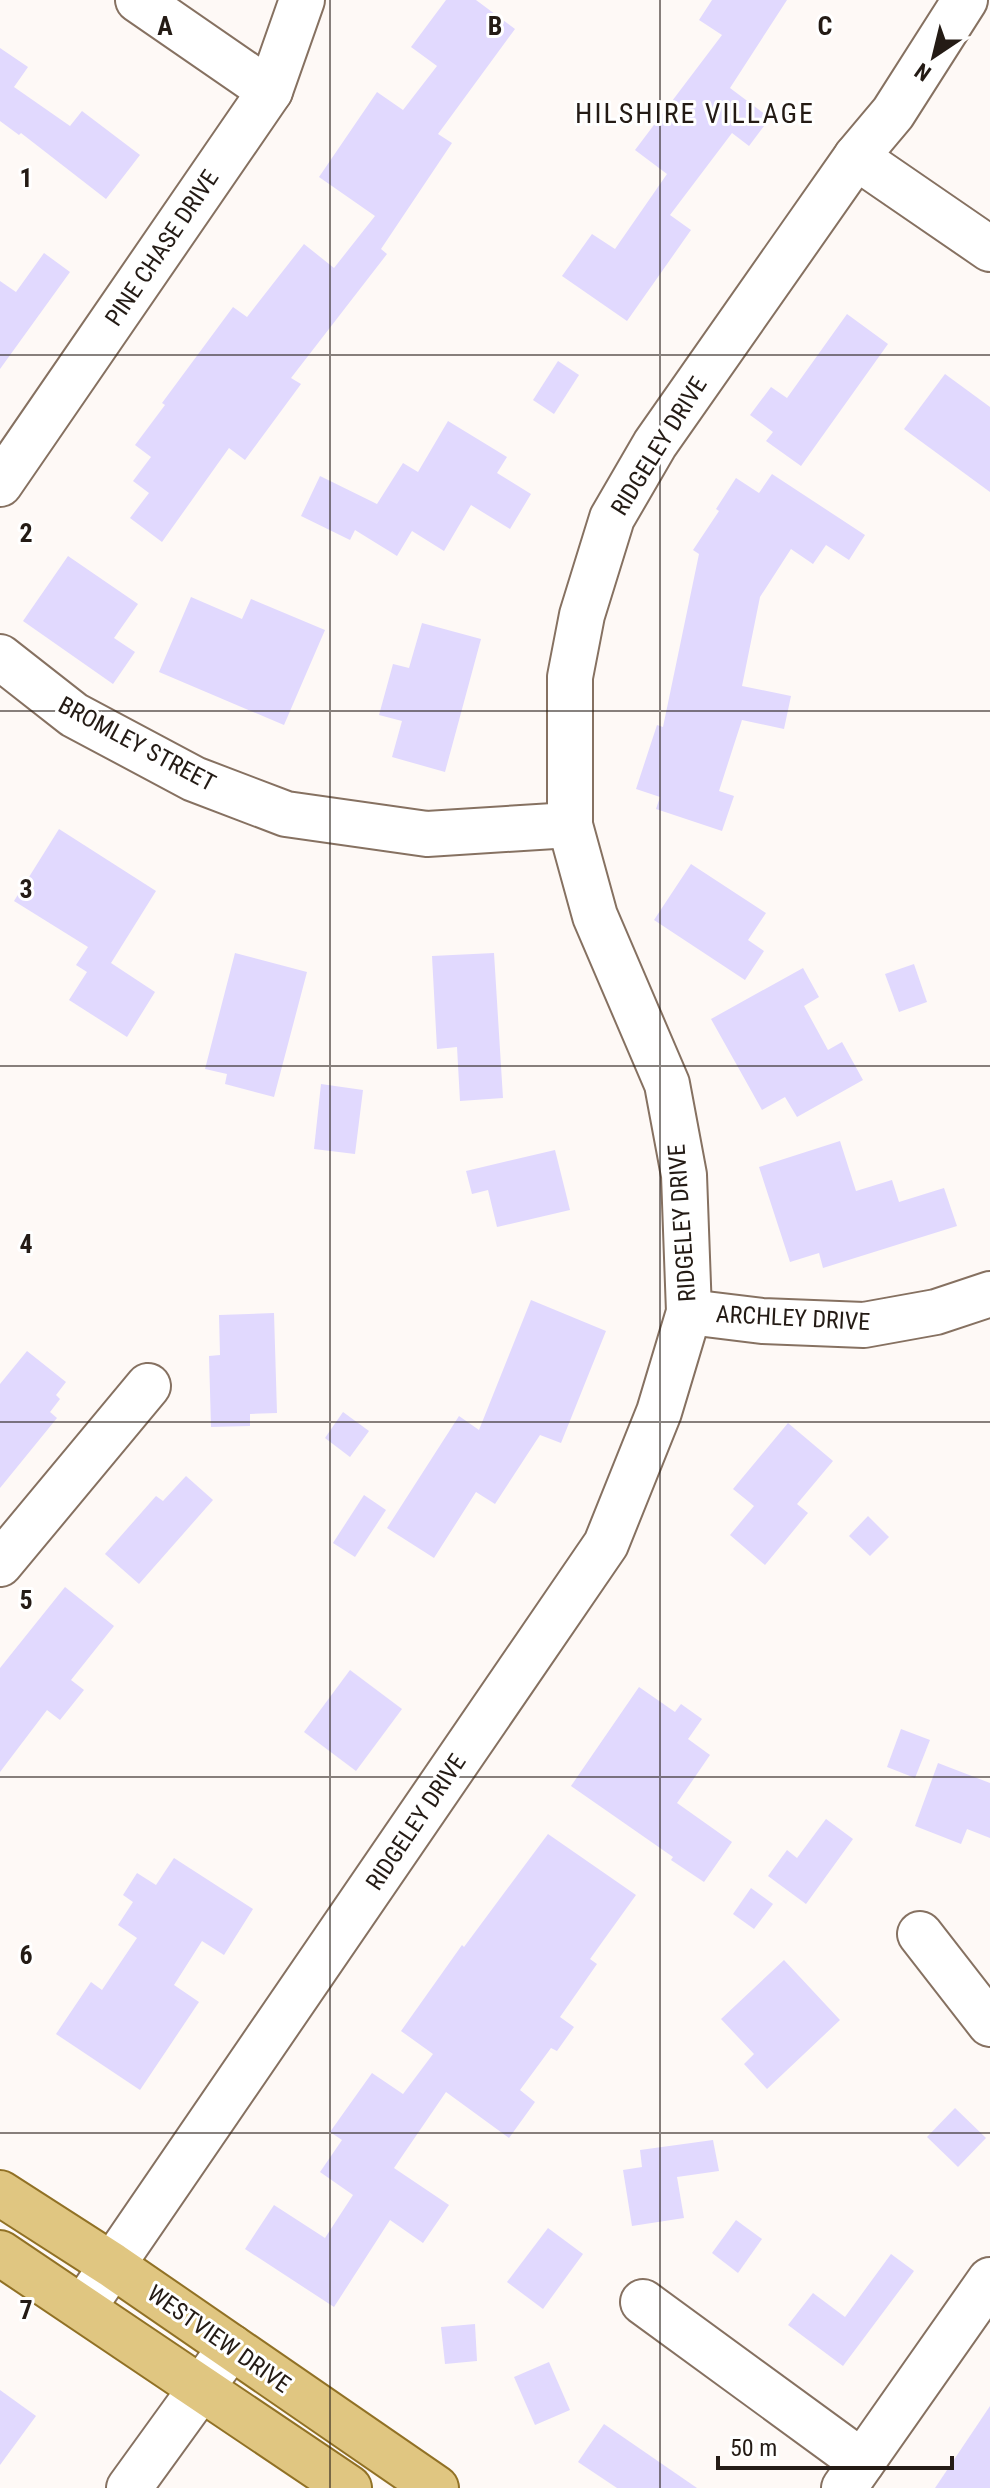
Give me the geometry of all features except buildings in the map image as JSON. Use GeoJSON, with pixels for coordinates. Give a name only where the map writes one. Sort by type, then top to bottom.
{"type":"FeatureCollection","features":[{"type":"Feature","properties":{"kind":"main road","name":"WESTVIEW DRIVE"},"geometry":{"type":"LineString","coordinates":[[0,2193],[112,2265],[436,2488]]}},
{"type":"Feature","properties":{"kind":"main road","name":"WESTVIEW DRIVE"},"geometry":{"type":"LineString","coordinates":[[0,2253],[349,2488]]}},
{"type":"Feature","properties":{"kind":"street"},"geometry":{"type":"LineString","coordinates":[[138,0],[270,91]]}},
{"type":"Feature","properties":{"kind":"street","name":"PINE CHASE DRIVE"},"geometry":{"type":"LineString","coordinates":[[0,484],[15,432],[270,91],[302,0]]}},
{"type":"Feature","properties":{"kind":"street","name":"RIDGELEY DRIVE"},"geometry":{"type":"LineString","coordinates":[[83,2308],[606,1544],[659,1412],[689,1312],[684,1175],[667,1084],[595,916],[570,825],[570,677],[582,615],[612,518],[655,444],[856,157],[893,113],[965,0]]}},
{"type":"Feature","properties":{"kind":"street"},"geometry":{"type":"LineString","coordinates":[[856,157],[990,249]]}},
{"type":"Feature","properties":{"kind":"street","name":"BROMLEY STREET"},"geometry":{"type":"LineString","coordinates":[[0,657],[74,715],[194,779],[286,814],[427,834],[570,825]]}},
{"type":"Feature","properties":{"kind":"street","name":"ARCHLEY DRIVE"},"geometry":{"type":"LineString","coordinates":[[689,1312],[762,1321],[864,1325],[936,1312],[990,1294]]}},
{"type":"Feature","properties":{"kind":"street"},"geometry":{"type":"LineString","coordinates":[[0,1564],[148,1386]]}},
{"type":"Feature","properties":{"kind":"street"},"geometry":{"type":"LineString","coordinates":[[920,1934],[990,2024]]}},
{"type":"Feature","properties":{"kind":"street"},"geometry":{"type":"LineString","coordinates":[[643,2302],[853,2475],[990,2280]]}},
{"type":"Feature","properties":{"kind":"street"},"geometry":{"type":"LineString","coordinates":[[129,2488],[231,2347]]}},
{"type":"Feature","properties":{"kind":"district","name":"HILSHIRE VILLAGE"},"geometry":{"type":"Point","coordinates":[695,113]}}]}
